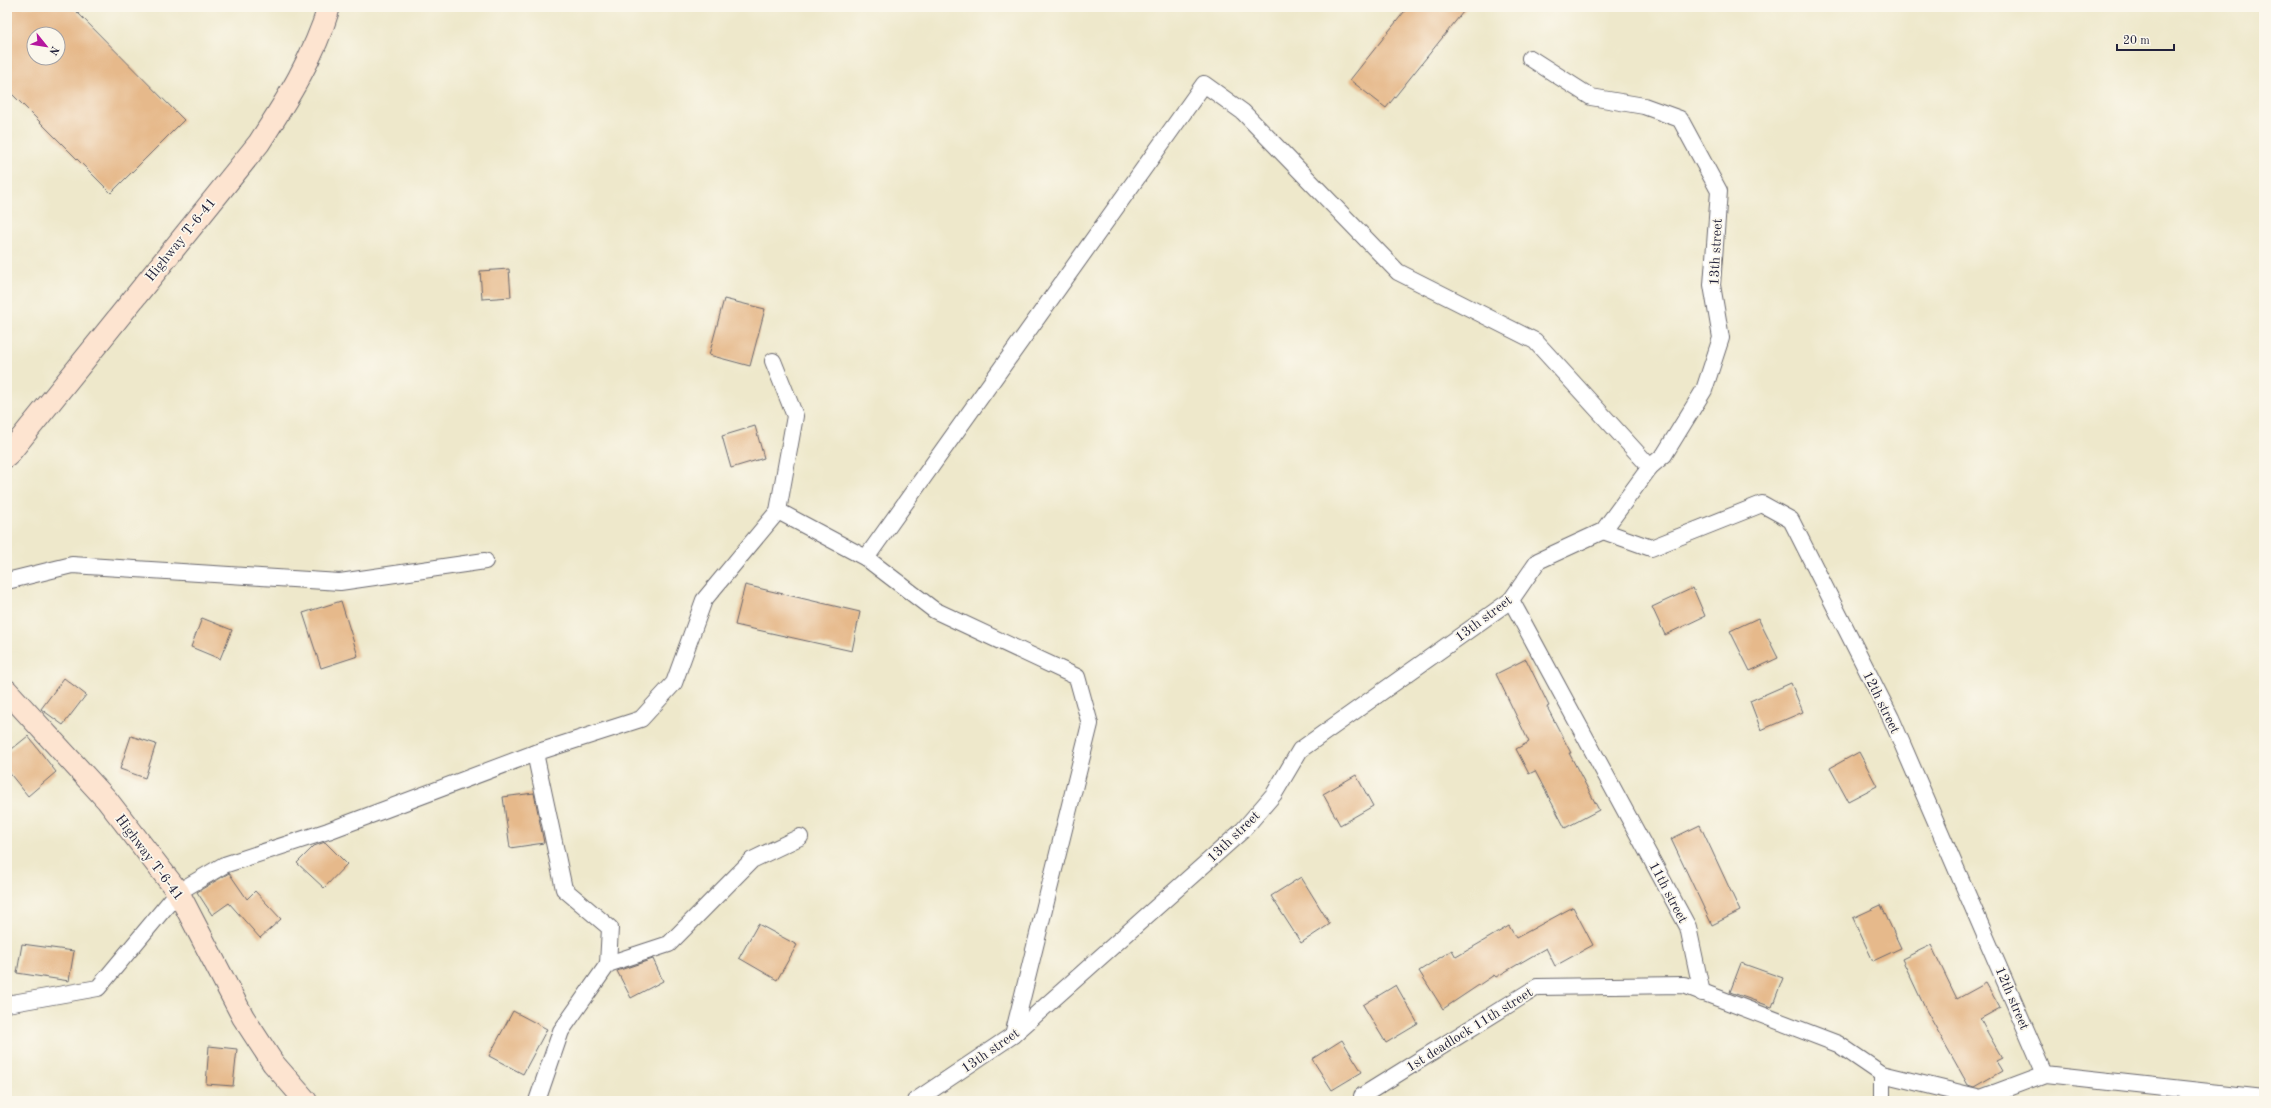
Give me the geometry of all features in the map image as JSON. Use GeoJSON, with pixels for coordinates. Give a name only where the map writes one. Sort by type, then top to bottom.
{"type":"FeatureCollection","features":[{"type":"Feature","properties":{"kind":"main road","name":"Highway T-6-41"},"geometry":{"type":"LineString","coordinates":[[7,456],[259,143],[292,92],[320,35],[329,7]]}},
{"type":"Feature","properties":{"kind":"main road","name":"Highway T-6-41"},"geometry":{"type":"LineString","coordinates":[[7,691],[107,800],[178,892],[243,1017],[273,1063],[306,1101]]}},
{"type":"Feature","properties":{"kind":"street","name":"13th street"},"geometry":{"type":"LineString","coordinates":[[915,1101],[1013,1035],[1243,830],[1274,794],[1300,750],[1511,600],[1538,561],[1603,531],[1650,467],[1664,455],[1704,390],[1721,338],[1712,285],[1719,191],[1680,119],[1644,106],[1591,97],[1530,58]]}},
{"type":"Feature","properties":{"kind":"street"},"geometry":{"type":"LineString","coordinates":[[866,558],[1204,84],[1242,112],[1398,272],[1535,341],[1650,467]]}},
{"type":"Feature","properties":{"kind":"street"},"geometry":{"type":"LineString","coordinates":[[7,1004],[98,988],[178,892],[224,864],[328,831],[535,753],[641,719],[674,683],[704,600],[778,511],[795,416],[773,361]]}},
{"type":"Feature","properties":{"kind":"street","name":"12th street"},"geometry":{"type":"LineString","coordinates":[[1603,531],[1651,548],[1762,504],[1791,520],[1892,718],[2045,1074]]}},
{"type":"Feature","properties":{"kind":"street"},"geometry":{"type":"LineString","coordinates":[[778,511],[866,558],[934,610],[1077,678],[1090,724],[1013,1035]]}},
{"type":"Feature","properties":{"kind":"street"},"geometry":{"type":"LineString","coordinates":[[7,581],[72,565],[340,582],[485,561]]}},
{"type":"Feature","properties":{"kind":"street","name":"11th street"},"geometry":{"type":"LineString","coordinates":[[1511,600],[1688,928],[1702,993]]}},
{"type":"Feature","properties":{"kind":"street"},"geometry":{"type":"LineString","coordinates":[[535,753],[564,888],[610,928],[608,964],[561,1030],[537,1101]]}},
{"type":"Feature","properties":{"kind":"street"},"geometry":{"type":"LineString","coordinates":[[608,964],[669,944],[752,860],[800,837]]}},
{"type":"Feature","properties":{"kind":"street","name":"1st deadlock 11th street"},"geometry":{"type":"LineString","coordinates":[[1362,1096],[1537,987],[1684,985],[1702,993]]}},
{"type":"Feature","properties":{"kind":"street"},"geometry":{"type":"LineString","coordinates":[[1702,993],[1838,1044],[1882,1074],[1981,1098],[2045,1074],[2264,1098]]}},
{"type":"Feature","properties":{"kind":"street"},"geometry":{"type":"LineString","coordinates":[[1882,1074],[1882,1101]]}},
{"type":"Feature","properties":{"kind":"building"},"geometry":{"type":"Polygon","coordinates":[[[7,7],[72,7],[184,120],[111,193],[7,89],[7,7]]]}},
{"type":"Feature","properties":{"kind":"building"},"geometry":{"type":"Polygon","coordinates":[[[1408,7],[1467,7],[1386,108],[1350,80],[1408,7]]]}},
{"type":"Feature","properties":{"kind":"building"},"geometry":{"type":"Polygon","coordinates":[[[509,269],[511,297],[482,299],[480,271],[509,269]]]}},
{"type":"Feature","properties":{"kind":"building"},"geometry":{"type":"Polygon","coordinates":[[[724,299],[765,309],[750,366],[709,355],[724,299]]]}},
{"type":"Feature","properties":{"kind":"building"},"geometry":{"type":"Polygon","coordinates":[[[755,426],[764,458],[731,468],[722,436],[755,426]]]}},
{"type":"Feature","properties":{"kind":"building"},"geometry":{"type":"Polygon","coordinates":[[[745,585],[860,612],[852,651],[735,625],[745,585]]]}},
{"type":"Feature","properties":{"kind":"building"},"geometry":{"type":"Polygon","coordinates":[[[1693,588],[1705,616],[1665,635],[1652,607],[1693,588]]]}},
{"type":"Feature","properties":{"kind":"building"},"geometry":{"type":"Polygon","coordinates":[[[341,601],[358,656],[321,668],[303,613],[341,601]]]}},
{"type":"Feature","properties":{"kind":"building"},"geometry":{"type":"Polygon","coordinates":[[[202,618],[232,630],[220,659],[191,647],[202,618]]]}},
{"type":"Feature","properties":{"kind":"building"},"geometry":{"type":"Polygon","coordinates":[[[1758,618],[1778,658],[1750,671],[1730,631],[1758,618]]]}},
{"type":"Feature","properties":{"kind":"building"},"geometry":{"type":"Polygon","coordinates":[[[1526,659],[1549,706],[1547,707],[1571,753],[1569,753],[1599,810],[1565,828],[1535,771],[1529,774],[1516,749],[1529,742],[1496,674],[1526,659]]]}},
{"type":"Feature","properties":{"kind":"building"},"geometry":{"type":"Polygon","coordinates":[[[64,678],[86,695],[63,725],[41,709],[64,678]]]}},
{"type":"Feature","properties":{"kind":"building"},"geometry":{"type":"Polygon","coordinates":[[[1791,683],[1803,712],[1761,730],[1750,701],[1791,683]]]}},
{"type":"Feature","properties":{"kind":"building"},"geometry":{"type":"Polygon","coordinates":[[[28,736],[56,772],[28,796],[7,770],[7,753],[28,736]]]}},
{"type":"Feature","properties":{"kind":"building"},"geometry":{"type":"Polygon","coordinates":[[[131,736],[156,744],[145,778],[120,769],[131,736]]]}},
{"type":"Feature","properties":{"kind":"building"},"geometry":{"type":"Polygon","coordinates":[[[1859,752],[1877,786],[1848,801],[1830,768],[1859,752]]]}},
{"type":"Feature","properties":{"kind":"building"},"geometry":{"type":"Polygon","coordinates":[[[1356,775],[1373,806],[1340,825],[1323,794],[1356,775]]]}},
{"type":"Feature","properties":{"kind":"building"},"geometry":{"type":"Polygon","coordinates":[[[534,793],[544,843],[510,848],[503,797],[534,793]]]}},
{"type":"Feature","properties":{"kind":"building"},"geometry":{"type":"Polygon","coordinates":[[[1700,825],[1740,911],[1712,925],[1671,839],[1700,825]]]}},
{"type":"Feature","properties":{"kind":"building"},"geometry":{"type":"Polygon","coordinates":[[[325,842],[347,864],[324,888],[297,863],[314,846],[325,842]]]}},
{"type":"Feature","properties":{"kind":"building"},"geometry":{"type":"Polygon","coordinates":[[[229,873],[247,899],[255,891],[281,919],[260,938],[229,903],[212,915],[197,892],[229,873]]]}},
{"type":"Feature","properties":{"kind":"building"},"geometry":{"type":"Polygon","coordinates":[[[1301,877],[1330,924],[1301,943],[1271,896],[1301,877]]]}},
{"type":"Feature","properties":{"kind":"building"},"geometry":{"type":"Polygon","coordinates":[[[1881,905],[1901,948],[1873,961],[1853,918],[1881,905]]]}},
{"type":"Feature","properties":{"kind":"building"},"geometry":{"type":"Polygon","coordinates":[[[1573,907],[1593,945],[1555,966],[1546,948],[1496,977],[1494,975],[1443,1009],[1419,971],[1452,950],[1456,957],[1509,926],[1516,938],[1573,907]]]}},
{"type":"Feature","properties":{"kind":"building"},"geometry":{"type":"Polygon","coordinates":[[[758,924],[797,945],[777,980],[739,958],[758,924]]]}},
{"type":"Feature","properties":{"kind":"building"},"geometry":{"type":"Polygon","coordinates":[[[22,944],[74,951],[69,981],[17,973],[22,944]]]}},
{"type":"Feature","properties":{"kind":"building"},"geometry":{"type":"Polygon","coordinates":[[[1931,945],[1957,999],[1986,983],[2000,1008],[1980,1019],[2002,1058],[1996,1061],[2002,1071],[1974,1087],[1968,1085],[1926,1010],[1902,959],[1931,945]]]}},
{"type":"Feature","properties":{"kind":"building"},"geometry":{"type":"Polygon","coordinates":[[[653,959],[663,981],[631,998],[617,971],[653,959]]]}},
{"type":"Feature","properties":{"kind":"building"},"geometry":{"type":"Polygon","coordinates":[[[1741,963],[1783,978],[1772,1007],[1730,992],[1741,963]]]}},
{"type":"Feature","properties":{"kind":"building"},"geometry":{"type":"Polygon","coordinates":[[[1396,985],[1418,1024],[1386,1043],[1363,1005],[1396,985]]]}},
{"type":"Feature","properties":{"kind":"building"},"geometry":{"type":"Polygon","coordinates":[[[513,1011],[547,1029],[523,1074],[489,1056],[513,1011]]]}},
{"type":"Feature","properties":{"kind":"building"},"geometry":{"type":"Polygon","coordinates":[[[1342,1040],[1362,1072],[1332,1090],[1312,1059],[1342,1040]]]}},
{"type":"Feature","properties":{"kind":"building"},"geometry":{"type":"Polygon","coordinates":[[[209,1046],[237,1049],[233,1086],[206,1084],[209,1046]]]}}]}
